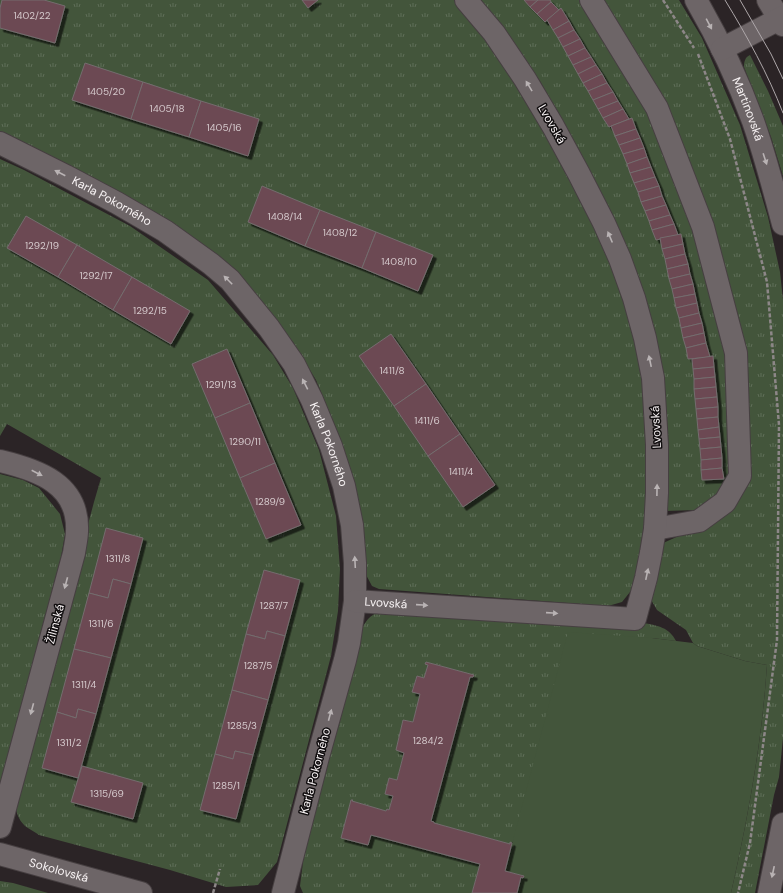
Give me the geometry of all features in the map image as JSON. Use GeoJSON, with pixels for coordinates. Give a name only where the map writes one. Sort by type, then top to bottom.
{"type":"FeatureCollection","features":[{"type":"Feature","properties":{"kind":"street","name":"Lvovská"},"geometry":{"type":"LineString","coordinates":[[355,601],[635,619],[646,578],[655,529],[657,445],[653,378],[634,298],[620,259],[604,223],[553,126],[525,79],[494,33],[466,0]]}},
{"type":"Feature","properties":{"kind":"street"},"geometry":{"type":"LineString","coordinates":[[591,0],[657,108],[703,227],[736,353],[740,476],[725,502],[699,521],[655,529]]}},
{"type":"Feature","properties":{"kind":"street","name":"Martinovská"},"geometry":{"type":"LineString","coordinates":[[696,0],[722,49],[753,122],[783,224]]}},
{"type":"Feature","properties":{"kind":"street"},"geometry":{"type":"LineString","coordinates":[[722,49],[782,20],[768,0]]}},
{"type":"Feature","properties":{"kind":"street","name":"Karla Pokorného"},"geometry":{"type":"LineString","coordinates":[[0,143],[117,203],[171,235],[230,280],[269,328],[294,364],[312,400],[333,453],[344,486],[352,525],[355,563],[355,601],[345,660],[318,757],[284,893]]}},
{"type":"Feature","properties":{"kind":"street","name":"Žilinská"},"geometry":{"type":"LineString","coordinates":[[0,461],[32,470],[61,487],[68,496],[75,511],[77,531],[74,553],[0,827]]}},
{"type":"Feature","properties":{"kind":"street"},"geometry":{"type":"LineString","coordinates":[[769,893],[783,824]]}},
{"type":"Feature","properties":{"kind":"street","name":"Sokolovská"},"geometry":{"type":"LineString","coordinates":[[0,854],[141,893]]}},
{"type":"Feature","properties":{"kind":"path"},"geometry":{"type":"LineString","coordinates":[[213,893],[220,869]]}},
{"type":"Feature","properties":{"kind":"green space"},"geometry":{"type":"Polygon","coordinates":[[[0,0],[454,0],[485,36],[526,93],[609,255],[628,312],[641,367],[646,424],[647,484],[643,541],[634,587],[622,602],[608,606],[379,589],[372,586],[364,571],[359,511],[341,440],[316,380],[293,342],[221,260],[0,133],[0,0]]]}},
{"type":"Feature","properties":{"kind":"green space"},"geometry":{"type":"Polygon","coordinates":[[[480,0],[584,0],[647,110],[695,225],[726,354],[730,478],[719,497],[698,510],[664,511],[665,427],[571,136],[540,81],[501,26],[480,0]]]}},
{"type":"Feature","properties":{"kind":"green space"},"geometry":{"type":"Polygon","coordinates":[[[600,0],[679,0],[702,38],[740,125],[768,217],[780,272],[783,300],[783,738],[779,777],[774,795],[755,893],[731,893],[754,780],[762,723],[767,665],[745,661],[697,646],[693,643],[686,630],[657,610],[650,598],[661,544],[714,520],[748,476],[707,222],[600,0]]]}},
{"type":"Feature","properties":{"kind":"green space"},"geometry":{"type":"Polygon","coordinates":[[[750,55],[783,126],[783,176],[771,137],[744,67],[745,60],[750,55]]]}},
{"type":"Feature","properties":{"kind":"green space"},"geometry":{"type":"Polygon","coordinates":[[[0,159],[24,170],[130,226],[208,280],[273,355],[293,388],[319,450],[336,516],[340,569],[338,611],[331,656],[277,862],[258,885],[226,887],[170,870],[39,835],[21,822],[17,813],[17,789],[101,478],[7,424],[0,436],[0,159]]]}},
{"type":"Feature","properties":{"kind":"green space"},"geometry":{"type":"Polygon","coordinates":[[[0,474],[23,480],[39,488],[60,514],[65,534],[61,557],[0,786],[0,474]]]}},
{"type":"Feature","properties":{"kind":"green space"},"geometry":{"type":"Polygon","coordinates":[[[397,609],[642,627],[644,623],[663,628],[673,636],[676,641],[652,638],[510,844],[431,821],[470,677],[473,677],[473,675],[426,662],[428,665],[424,678],[417,676],[412,691],[420,694],[413,722],[403,720],[396,750],[404,753],[397,780],[389,778],[385,794],[393,796],[389,810],[387,809],[386,811],[351,800],[341,838],[368,845],[371,835],[480,864],[472,893],[303,893],[300,886],[304,854],[354,662],[358,639],[364,625],[374,614],[385,610],[397,609]]]}},
{"type":"Feature","properties":{"kind":"green space"},"geometry":{"type":"Polygon","coordinates":[[[568,632],[652,638],[693,643],[697,646],[745,661],[767,665],[762,722],[754,779],[731,893],[517,893],[521,877],[523,878],[524,876],[505,871],[568,632]]]}},
{"type":"Feature","properties":{"kind":"green space"},"geometry":{"type":"Polygon","coordinates":[[[0,881],[13,883],[48,893],[0,893],[0,881]]]}},
{"type":"Feature","properties":{"kind":"building"},"geometry":{"type":"Polygon","coordinates":[[[2,0],[44,0],[65,6],[55,43],[0,28],[0,8],[2,0]]]}},
{"type":"Feature","properties":{"kind":"building"},"geometry":{"type":"Polygon","coordinates":[[[302,0],[318,0],[308,8],[302,0]]]}},
{"type":"Feature","properties":{"kind":"building"},"geometry":{"type":"Polygon","coordinates":[[[524,0],[538,0],[530,7],[524,0]]]}},
{"type":"Feature","properties":{"kind":"building"},"geometry":{"type":"Polygon","coordinates":[[[538,0],[550,0],[551,2],[537,14],[530,7],[538,0]]]}},
{"type":"Feature","properties":{"kind":"building"},"geometry":{"type":"Polygon","coordinates":[[[551,2],[559,10],[545,22],[537,14],[551,2]]]}},
{"type":"Feature","properties":{"kind":"building"},"geometry":{"type":"Polygon","coordinates":[[[561,8],[569,21],[553,30],[547,20],[561,8]]]}},
{"type":"Feature","properties":{"kind":"building"},"geometry":{"type":"Polygon","coordinates":[[[569,21],[574,30],[558,38],[553,30],[569,21]]]}},
{"type":"Feature","properties":{"kind":"building"},"geometry":{"type":"Polygon","coordinates":[[[574,30],[580,39],[563,47],[558,38],[574,30]]]}},
{"type":"Feature","properties":{"kind":"building"},"geometry":{"type":"Polygon","coordinates":[[[580,39],[585,48],[568,56],[563,47],[580,39]]]}},
{"type":"Feature","properties":{"kind":"building"},"geometry":{"type":"Polygon","coordinates":[[[585,48],[591,57],[573,65],[568,56],[585,48]]]}},
{"type":"Feature","properties":{"kind":"building"},"geometry":{"type":"Polygon","coordinates":[[[591,57],[596,65],[578,74],[573,65],[591,57]]]}},
{"type":"Feature","properties":{"kind":"building"},"geometry":{"type":"Polygon","coordinates":[[[85,63],[143,82],[131,119],[72,100],[85,63]]]}},
{"type":"Feature","properties":{"kind":"building"},"geometry":{"type":"Polygon","coordinates":[[[596,65],[602,74],[583,83],[578,74],[596,65]]]}},
{"type":"Feature","properties":{"kind":"building"},"geometry":{"type":"Polygon","coordinates":[[[602,74],[607,83],[588,91],[583,83],[602,74]]]}},
{"type":"Feature","properties":{"kind":"building"},"geometry":{"type":"Polygon","coordinates":[[[143,82],[201,101],[189,137],[131,119],[143,82]]]}},
{"type":"Feature","properties":{"kind":"building"},"geometry":{"type":"Polygon","coordinates":[[[607,83],[613,92],[593,100],[588,91],[607,83]]]}},
{"type":"Feature","properties":{"kind":"building"},"geometry":{"type":"Polygon","coordinates":[[[613,92],[618,101],[598,109],[593,100],[613,92]]]}},
{"type":"Feature","properties":{"kind":"building"},"geometry":{"type":"Polygon","coordinates":[[[201,101],[259,119],[248,156],[189,137],[201,101]]]}},
{"type":"Feature","properties":{"kind":"building"},"geometry":{"type":"Polygon","coordinates":[[[618,101],[623,109],[603,118],[598,109],[618,101]]]}},
{"type":"Feature","properties":{"kind":"building"},"geometry":{"type":"Polygon","coordinates":[[[623,109],[629,119],[609,127],[603,118],[623,109]]]}},
{"type":"Feature","properties":{"kind":"building"},"geometry":{"type":"Polygon","coordinates":[[[632,118],[636,129],[615,136],[611,126],[632,118]]]}},
{"type":"Feature","properties":{"kind":"building"},"geometry":{"type":"Polygon","coordinates":[[[636,129],[640,138],[619,145],[615,136],[636,129]]]}},
{"type":"Feature","properties":{"kind":"building"},"geometry":{"type":"Polygon","coordinates":[[[640,138],[644,148],[623,154],[619,145],[640,138]]]}},
{"type":"Feature","properties":{"kind":"building"},"geometry":{"type":"Polygon","coordinates":[[[644,148],[647,157],[627,164],[623,154],[644,148]]]}},
{"type":"Feature","properties":{"kind":"building"},"geometry":{"type":"Polygon","coordinates":[[[647,157],[651,167],[630,173],[627,164],[647,157]]]}},
{"type":"Feature","properties":{"kind":"building"},"geometry":{"type":"Polygon","coordinates":[[[651,167],[655,177],[634,183],[630,173],[651,167]]]}},
{"type":"Feature","properties":{"kind":"building"},"geometry":{"type":"Polygon","coordinates":[[[655,177],[659,186],[638,192],[634,183],[655,177]]]}},
{"type":"Feature","properties":{"kind":"building"},"geometry":{"type":"Polygon","coordinates":[[[262,186],[320,210],[305,246],[248,222],[262,186]]]}},
{"type":"Feature","properties":{"kind":"building"},"geometry":{"type":"Polygon","coordinates":[[[659,186],[662,196],[641,202],[638,192],[659,186]]]}},
{"type":"Feature","properties":{"kind":"building"},"geometry":{"type":"Polygon","coordinates":[[[662,196],[666,205],[645,211],[641,202],[662,196]]]}},
{"type":"Feature","properties":{"kind":"building"},"geometry":{"type":"Polygon","coordinates":[[[666,205],[670,215],[649,221],[645,211],[666,205]]]}},
{"type":"Feature","properties":{"kind":"building"},"geometry":{"type":"Polygon","coordinates":[[[320,210],[376,232],[362,268],[305,246],[320,210]]]}},
{"type":"Feature","properties":{"kind":"building"},"geometry":{"type":"Polygon","coordinates":[[[670,215],[674,224],[652,230],[649,221],[670,215]]]}},
{"type":"Feature","properties":{"kind":"building"},"geometry":{"type":"Polygon","coordinates":[[[26,216],[77,245],[58,277],[7,248],[26,216]]]}},
{"type":"Feature","properties":{"kind":"building"},"geometry":{"type":"Polygon","coordinates":[[[674,224],[678,235],[656,240],[652,230],[674,224]]]}},
{"type":"Feature","properties":{"kind":"building"},"geometry":{"type":"Polygon","coordinates":[[[376,232],[433,255],[418,291],[362,268],[376,232]]]}},
{"type":"Feature","properties":{"kind":"building"},"geometry":{"type":"Polygon","coordinates":[[[681,234],[683,244],[662,249],[660,238],[681,234]]]}},
{"type":"Feature","properties":{"kind":"building"},"geometry":{"type":"Polygon","coordinates":[[[683,244],[685,254],[665,259],[662,249],[683,244]]]}},
{"type":"Feature","properties":{"kind":"building"},"geometry":{"type":"Polygon","coordinates":[[[77,245],[132,277],[113,310],[58,277],[77,245]]]}},
{"type":"Feature","properties":{"kind":"building"},"geometry":{"type":"Polygon","coordinates":[[[685,254],[688,264],[667,269],[665,259],[685,254]]]}},
{"type":"Feature","properties":{"kind":"building"},"geometry":{"type":"Polygon","coordinates":[[[688,264],[690,274],[669,279],[667,269],[688,264]]]}},
{"type":"Feature","properties":{"kind":"building"},"geometry":{"type":"Polygon","coordinates":[[[690,274],[693,284],[672,289],[669,279],[690,274]]]}},
{"type":"Feature","properties":{"kind":"building"},"geometry":{"type":"Polygon","coordinates":[[[132,277],[190,311],[171,344],[113,310],[132,277]]]}},
{"type":"Feature","properties":{"kind":"building"},"geometry":{"type":"Polygon","coordinates":[[[693,284],[695,294],[674,298],[672,289],[693,284]]]}},
{"type":"Feature","properties":{"kind":"building"},"geometry":{"type":"Polygon","coordinates":[[[695,294],[697,303],[676,308],[674,298],[695,294]]]}},
{"type":"Feature","properties":{"kind":"building"},"geometry":{"type":"Polygon","coordinates":[[[697,303],[699,313],[679,318],[676,308],[697,303]]]}},
{"type":"Feature","properties":{"kind":"building"},"geometry":{"type":"Polygon","coordinates":[[[699,313],[702,323],[681,328],[679,318],[699,313]]]}},
{"type":"Feature","properties":{"kind":"building"},"geometry":{"type":"Polygon","coordinates":[[[702,323],[704,333],[683,338],[681,328],[702,323]]]}},
{"type":"Feature","properties":{"kind":"building"},"geometry":{"type":"Polygon","coordinates":[[[704,333],[706,343],[686,348],[683,338],[704,333]]]}},
{"type":"Feature","properties":{"kind":"building"},"geometry":{"type":"Polygon","coordinates":[[[391,334],[426,384],[394,406],[359,356],[391,334]]]}},
{"type":"Feature","properties":{"kind":"building"},"geometry":{"type":"Polygon","coordinates":[[[706,343],[710,357],[688,359],[686,348],[706,343]]]}},
{"type":"Feature","properties":{"kind":"building"},"geometry":{"type":"Polygon","coordinates":[[[227,349],[250,403],[215,418],[192,364],[227,349]]]}},
{"type":"Feature","properties":{"kind":"building"},"geometry":{"type":"Polygon","coordinates":[[[713,356],[714,367],[693,369],[692,359],[713,356]]]}},
{"type":"Feature","properties":{"kind":"building"},"geometry":{"type":"Polygon","coordinates":[[[714,367],[715,377],[694,379],[693,369],[714,367]]]}},
{"type":"Feature","properties":{"kind":"building"},"geometry":{"type":"Polygon","coordinates":[[[715,377],[716,387],[694,389],[694,379],[715,377]]]}},
{"type":"Feature","properties":{"kind":"building"},"geometry":{"type":"Polygon","coordinates":[[[426,384],[460,434],[428,456],[394,406],[426,384]]]}},
{"type":"Feature","properties":{"kind":"building"},"geometry":{"type":"Polygon","coordinates":[[[716,387],[717,397],[695,399],[694,389],[716,387]]]}},
{"type":"Feature","properties":{"kind":"building"},"geometry":{"type":"Polygon","coordinates":[[[717,397],[718,407],[696,409],[695,399],[717,397]]]}},
{"type":"Feature","properties":{"kind":"building"},"geometry":{"type":"Polygon","coordinates":[[[250,403],[275,463],[240,478],[215,418],[250,403]]]}},
{"type":"Feature","properties":{"kind":"building"},"geometry":{"type":"Polygon","coordinates":[[[718,407],[718,417],[697,419],[696,409],[718,407]]]}},
{"type":"Feature","properties":{"kind":"building"},"geometry":{"type":"Polygon","coordinates":[[[718,417],[719,427],[698,430],[697,419],[718,417]]]}},
{"type":"Feature","properties":{"kind":"building"},"geometry":{"type":"Polygon","coordinates":[[[719,427],[720,437],[699,439],[698,430],[719,427]]]}},
{"type":"Feature","properties":{"kind":"building"},"geometry":{"type":"Polygon","coordinates":[[[460,434],[495,485],[463,507],[428,456],[460,434]]]}},
{"type":"Feature","properties":{"kind":"building"},"geometry":{"type":"Polygon","coordinates":[[[720,437],[721,447],[700,449],[699,439],[720,437]]]}},
{"type":"Feature","properties":{"kind":"building"},"geometry":{"type":"Polygon","coordinates":[[[721,447],[722,458],[701,460],[700,449],[721,447]]]}},
{"type":"Feature","properties":{"kind":"building"},"geometry":{"type":"Polygon","coordinates":[[[722,458],[722,468],[701,470],[701,460],[722,458]]]}},
{"type":"Feature","properties":{"kind":"building"},"geometry":{"type":"Polygon","coordinates":[[[275,463],[301,525],[266,539],[240,478],[275,463]]]}},
{"type":"Feature","properties":{"kind":"building"},"geometry":{"type":"Polygon","coordinates":[[[722,468],[724,479],[702,480],[701,470],[722,468]]]}},
{"type":"Feature","properties":{"kind":"building"},"geometry":{"type":"Polygon","coordinates":[[[106,528],[143,538],[131,584],[113,579],[108,598],[89,593],[106,528]]]}},
{"type":"Feature","properties":{"kind":"building"},"geometry":{"type":"Polygon","coordinates":[[[264,570],[300,580],[285,636],[267,631],[265,639],[246,634],[264,570]]]}},
{"type":"Feature","properties":{"kind":"building"},"geometry":{"type":"Polygon","coordinates":[[[113,579],[131,584],[111,658],[74,649],[89,593],[108,598],[113,579]]]}},
{"type":"Feature","properties":{"kind":"building"},"geometry":{"type":"Polygon","coordinates":[[[267,631],[285,636],[268,700],[232,690],[246,634],[265,639],[267,631]]]}},
{"type":"Feature","properties":{"kind":"building"},"geometry":{"type":"Polygon","coordinates":[[[74,649],[111,658],[96,714],[78,709],[76,718],[57,712],[74,649]]]}},
{"type":"Feature","properties":{"kind":"building"},"geometry":{"type":"Polygon","coordinates":[[[426,662],[474,675],[473,677],[470,677],[431,821],[510,844],[510,842],[512,843],[505,871],[524,876],[523,878],[521,877],[517,893],[472,893],[480,864],[371,835],[368,845],[341,838],[351,800],[386,811],[387,809],[389,810],[393,796],[385,794],[389,778],[397,780],[404,753],[396,750],[403,720],[413,722],[420,694],[412,692],[417,676],[424,678],[428,665],[425,664],[426,662]]]}},
{"type":"Feature","properties":{"kind":"building"},"geometry":{"type":"Polygon","coordinates":[[[232,690],[268,700],[253,755],[235,751],[233,759],[215,754],[232,690]]]}},
{"type":"Feature","properties":{"kind":"building"},"geometry":{"type":"Polygon","coordinates":[[[78,709],[96,714],[78,778],[42,768],[57,712],[76,718],[78,709]]]}},
{"type":"Feature","properties":{"kind":"building"},"geometry":{"type":"Polygon","coordinates":[[[235,751],[253,755],[236,819],[200,810],[215,754],[233,759],[235,751]]]}},
{"type":"Feature","properties":{"kind":"building"},"geometry":{"type":"Polygon","coordinates":[[[82,766],[143,783],[133,819],[71,802],[82,766]]]}},
{"type":"Feature","properties":{"kind":"tram line"},"geometry":{"type":"LineString","coordinates":[[725,0],[757,55],[783,113]]}},
{"type":"Feature","properties":{"kind":"tram line"},"geometry":{"type":"LineString","coordinates":[[740,0],[771,54],[783,79]]}}]}
